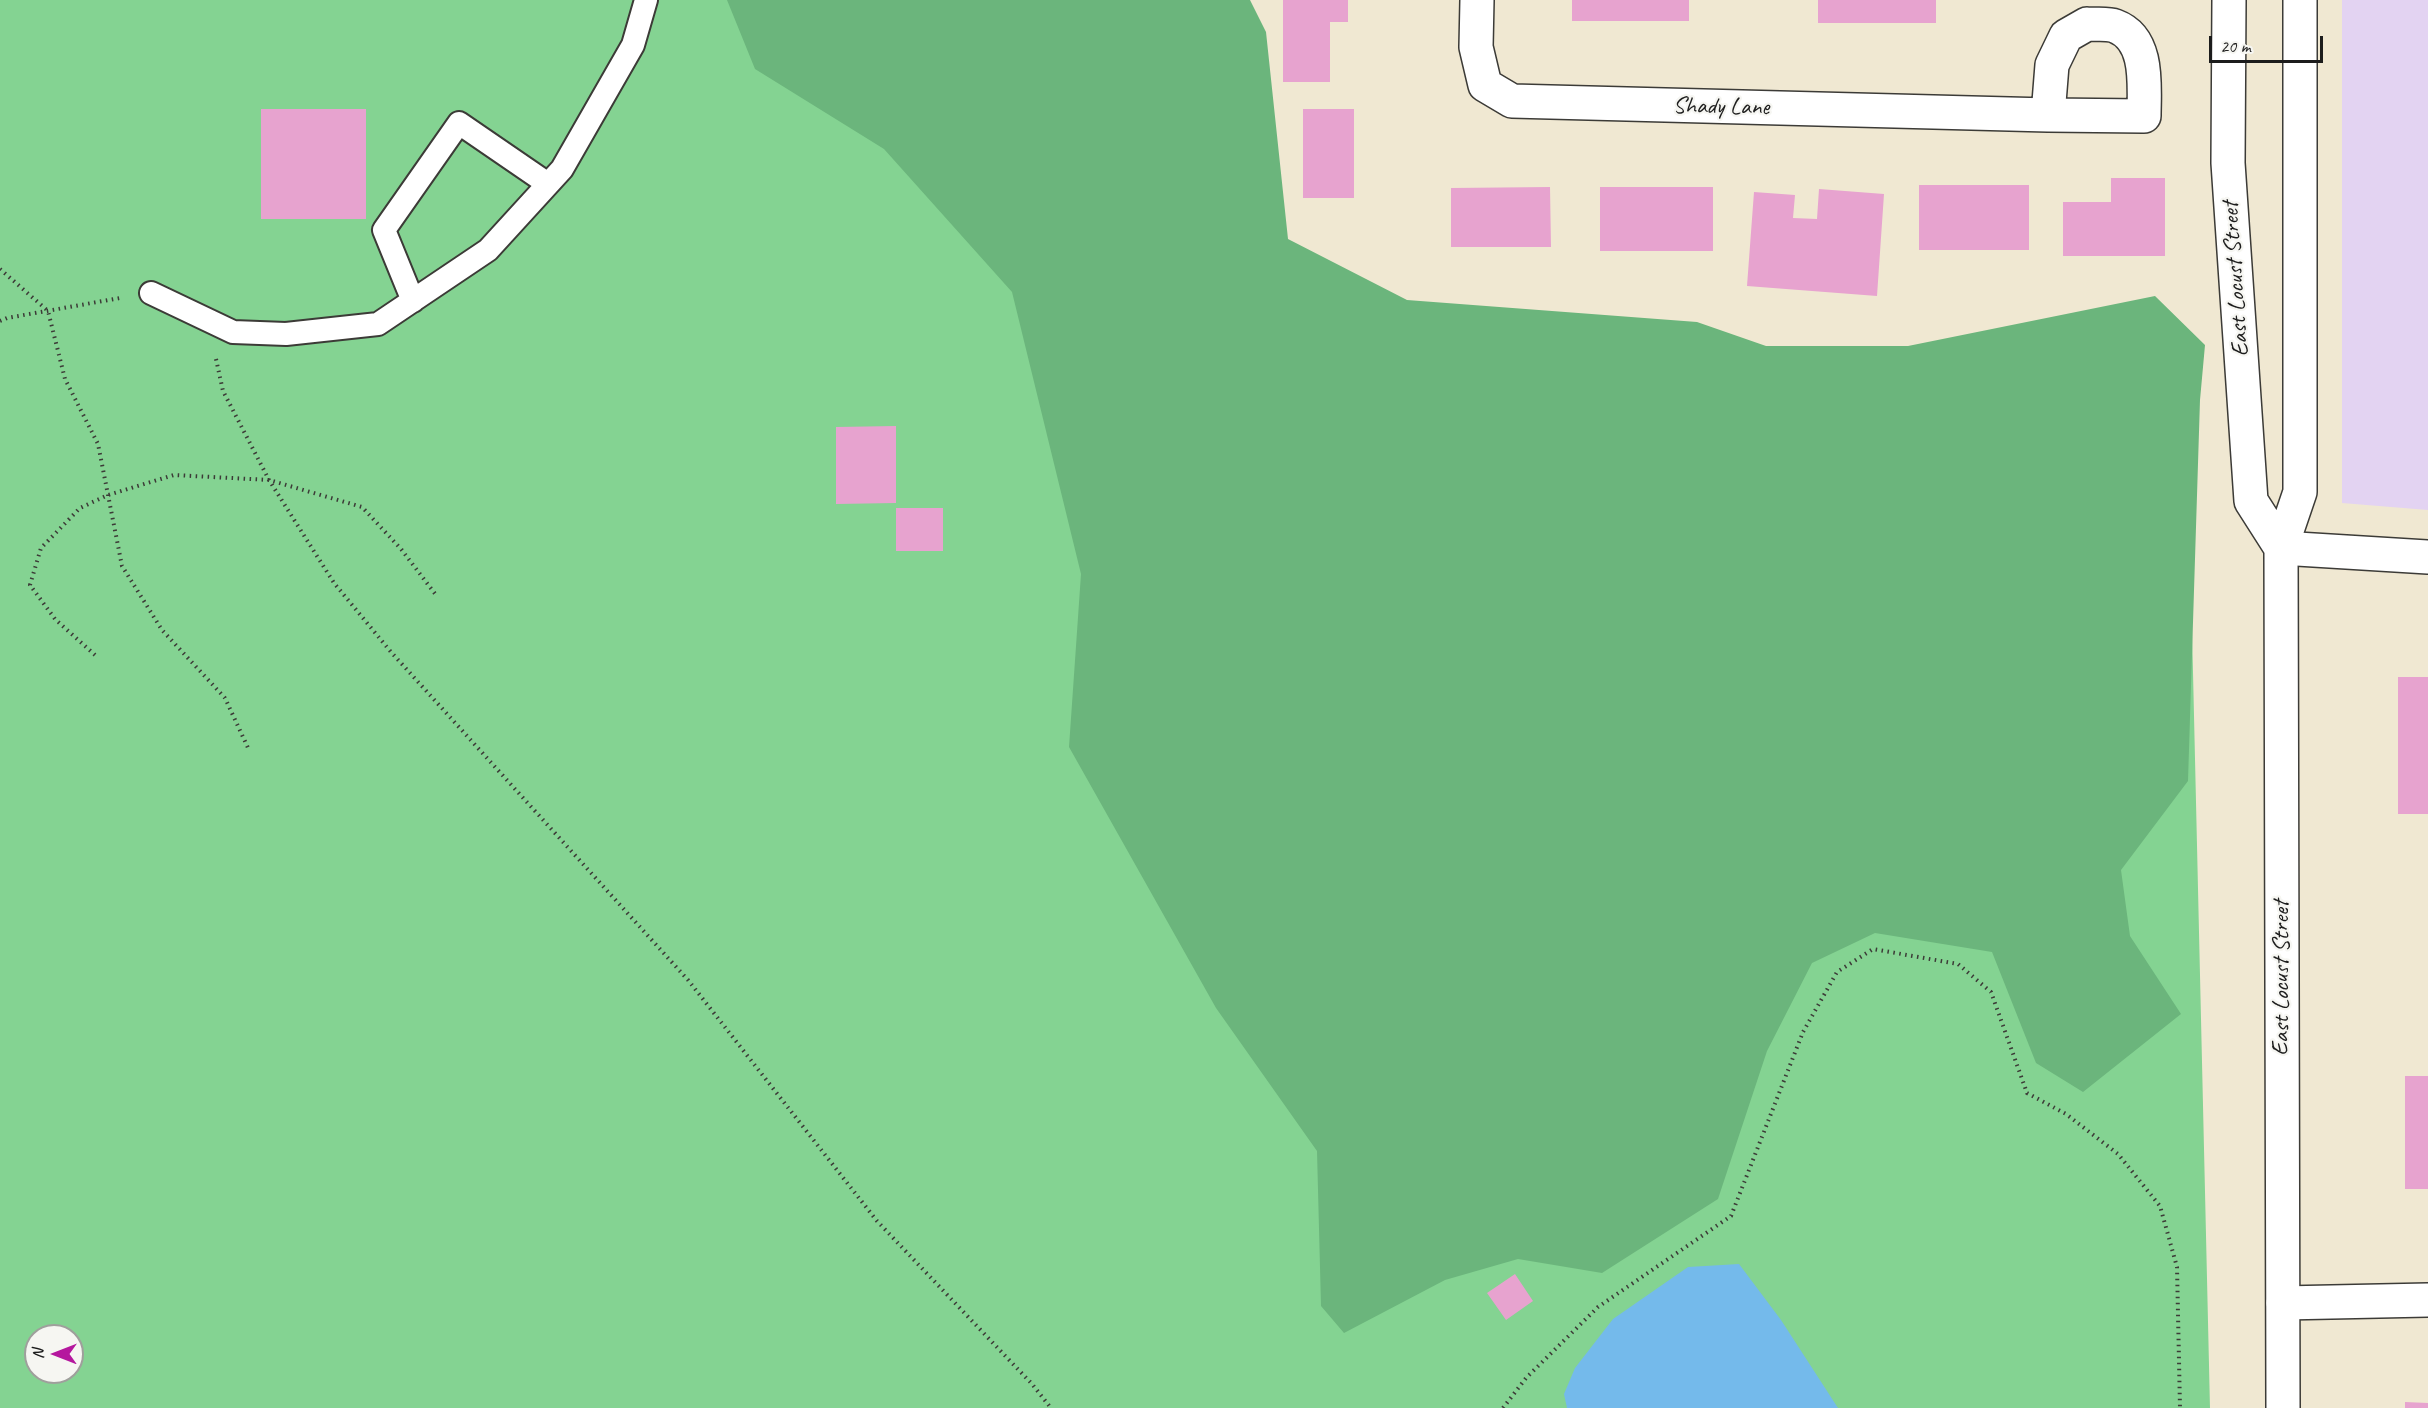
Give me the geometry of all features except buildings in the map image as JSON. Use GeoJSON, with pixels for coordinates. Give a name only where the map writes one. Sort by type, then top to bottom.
{"type":"FeatureCollection","features":[{"type":"Feature","properties":{"kind":"main road","name":"Shady Lane"},"geometry":{"type":"LineString","coordinates":[[1477,0],[1476,47],[1485,85],[1512,101],[2048,115]]}},
{"type":"Feature","properties":{"kind":"main road","name":"East Locust Street"},"geometry":{"type":"LineString","coordinates":[[2229,0],[2228,163],[2251,501],[2281,548]]}},
{"type":"Feature","properties":{"kind":"main road","name":"East Locust Street"},"geometry":{"type":"LineString","coordinates":[[2283,1408],[2281,548],[2300,492],[2300,0]]}},
{"type":"Feature","properties":{"kind":"main road"},"geometry":{"type":"LineString","coordinates":[[2281,548],[2428,557]]}},
{"type":"Feature","properties":{"kind":"main road"},"geometry":{"type":"LineString","coordinates":[[2283,1303],[2428,1300]]}},
{"type":"Feature","properties":{"kind":"lane"},"geometry":{"type":"LineString","coordinates":[[151,293],[233,332],[285,334],[378,324],[488,250],[562,169],[633,45],[646,0]]}},
{"type":"Feature","properties":{"kind":"lane"},"geometry":{"type":"LineString","coordinates":[[413,301],[384,230],[459,123],[548,184]]}},
{"type":"Feature","properties":{"kind":"path"},"geometry":{"type":"LineString","coordinates":[[0,268],[48,311],[65,379],[98,444],[122,566],[162,630],[225,698],[249,750]]}},
{"type":"Feature","properties":{"kind":"path"},"geometry":{"type":"LineString","coordinates":[[0,321],[151,293]]}},
{"type":"Feature","properties":{"kind":"path"},"geometry":{"type":"LineString","coordinates":[[208,320],[223,391],[269,480],[334,583],[391,652],[688,980],[876,1221],[1032,1384],[1051,1408]]}},
{"type":"Feature","properties":{"kind":"path"},"geometry":{"type":"LineString","coordinates":[[95,655],[55,619],[30,585],[41,548],[80,508],[108,495],[174,475],[269,480],[363,507],[401,549],[436,595]]}},
{"type":"Feature","properties":{"kind":"path"},"geometry":{"type":"LineString","coordinates":[[1503,1408],[1526,1378],[1598,1307],[1731,1216],[1803,1032],[1836,972],[1873,949],[1958,964],[1991,992],[2027,1093],[2066,1114],[2118,1154],[2160,1206],[2177,1267],[2180,1408]]}},
{"type":"Feature","properties":{"kind":"shaded area"},"geometry":{"type":"Polygon","coordinates":[[[2342,0],[2428,0],[2428,510],[2342,503],[2342,0]]]}},
{"type":"Feature","properties":{"kind":"green space"},"geometry":{"type":"Polygon","coordinates":[[[0,0],[1223,0],[1218,354],[2186,369],[2210,1408],[0,1408],[0,0]]]}},
{"type":"Feature","properties":{"kind":"green space"},"geometry":{"type":"Polygon","coordinates":[[[727,0],[1250,0],[1266,32],[1288,239],[1407,300],[1697,322],[1766,346],[1908,346],[2155,296],[2205,345],[2200,400],[2188,781],[2121,870],[2130,936],[2181,1014],[2083,1092],[2036,1063],[1992,952],[1875,933],[1812,963],[1767,1051],[1718,1199],[1602,1273],[1518,1259],[1445,1280],[1344,1333],[1321,1306],[1317,1151],[1216,1008],[1069,747],[1081,574],[1012,292],[884,149],[755,69],[727,0]]]}},
{"type":"Feature","properties":{"kind":"water"},"geometry":{"type":"Polygon","coordinates":[[[1739,1264],[1781,1320],[1838,1408],[1567,1408],[1564,1394],[1575,1368],[1613,1319],[1688,1267],[1739,1264]]]}}]}
